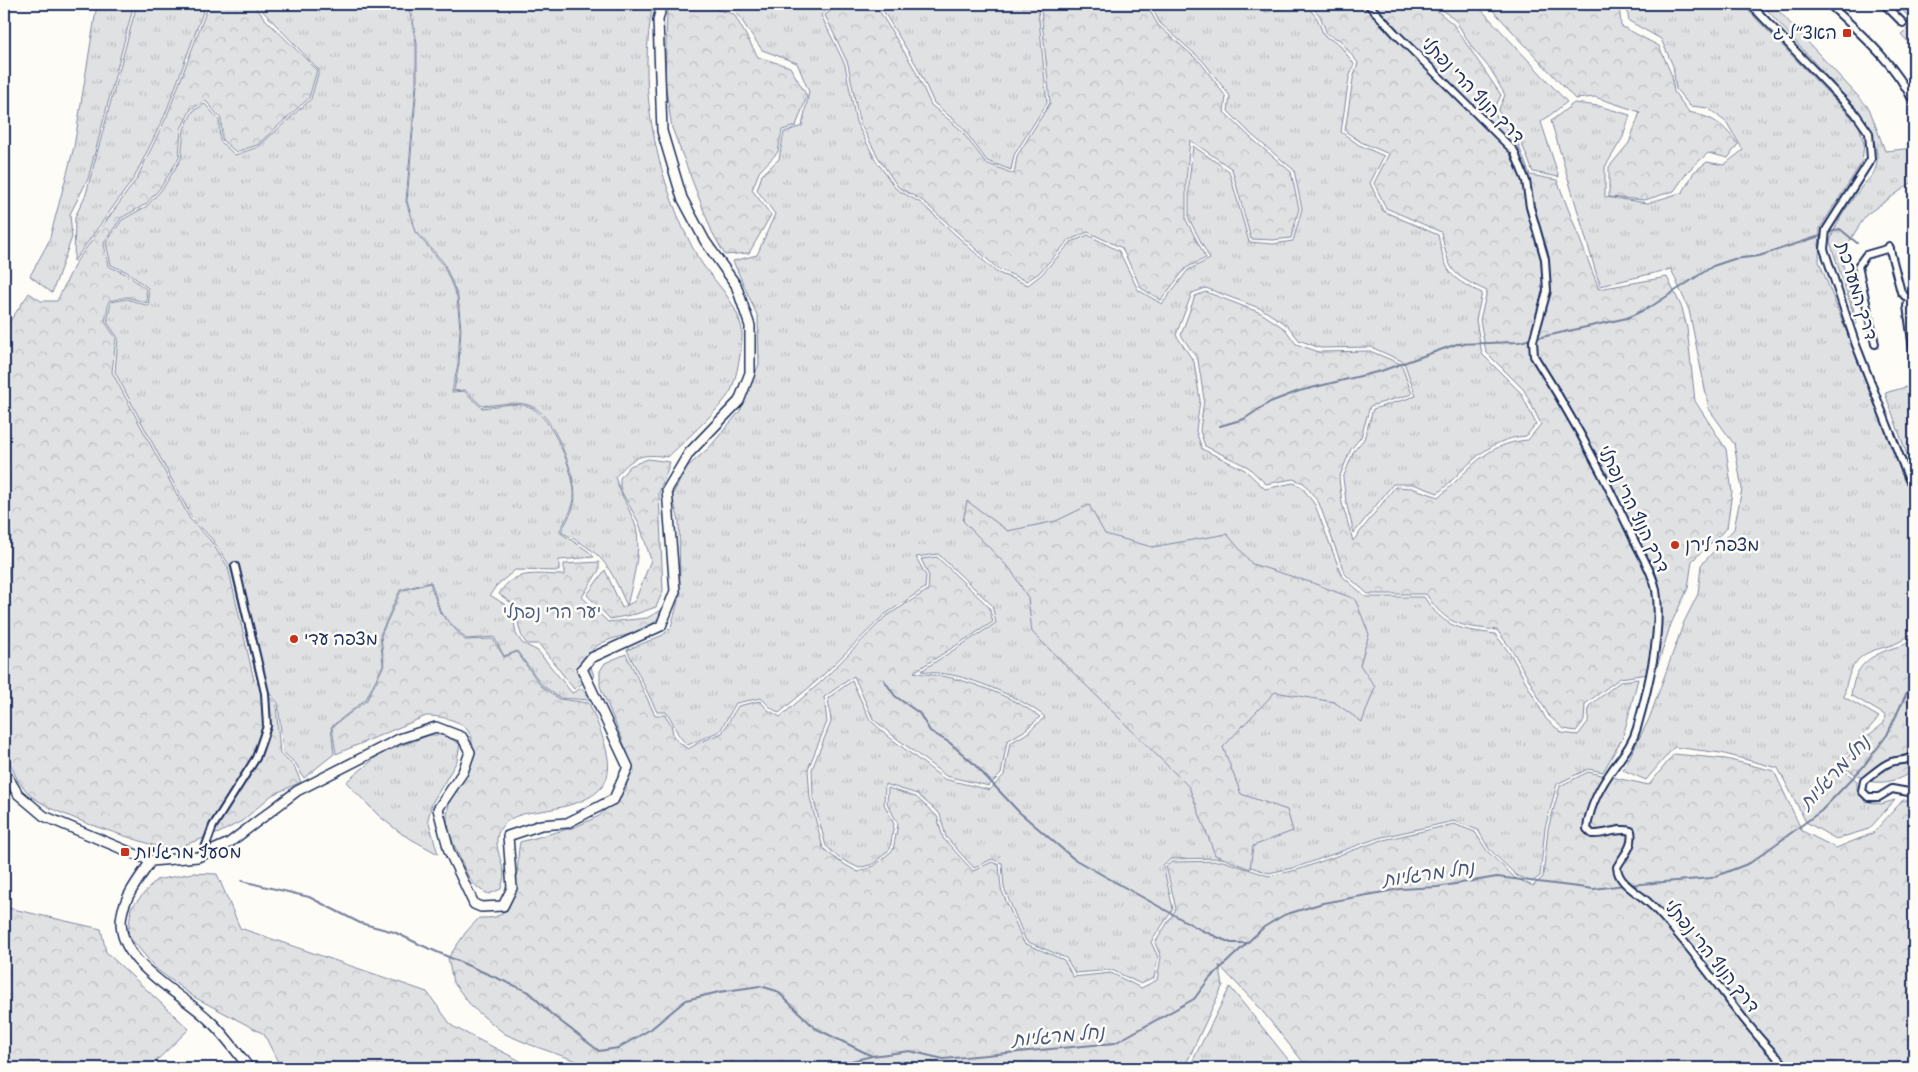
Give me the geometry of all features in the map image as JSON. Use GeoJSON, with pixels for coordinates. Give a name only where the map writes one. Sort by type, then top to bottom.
{"type":"FeatureCollection","features":[{"type":"Feature","properties":{"kind":"main road"},"geometry":{"type":"LineString","coordinates":[[4,771],[18,794],[44,816],[151,860],[202,856],[229,843],[297,791],[399,739],[436,727],[462,737],[470,752],[463,772],[438,809],[449,851],[474,904],[481,907],[503,906],[512,888],[508,836],[541,825],[567,823],[614,799],[628,767],[582,669],[591,658],[661,626],[675,591],[667,490],[689,453],[739,401],[750,373],[750,326],[739,293],[736,285],[705,242],[682,198],[662,131],[658,20],[662,4]]}},
{"type":"Feature","properties":{"kind":"main road"},"geometry":{"type":"LineString","coordinates":[[151,860],[122,913],[121,927],[124,942],[132,955],[148,971],[209,1020],[249,1068]]}},
{"type":"Feature","properties":{"kind":"street","name":"דרך הנוף הרי נפתלי"},"geometry":{"type":"LineString","coordinates":[[1368,4],[1394,33],[1514,151],[1526,181],[1530,207],[1545,259],[1547,292],[1533,341],[1534,356],[1608,482],[1656,589],[1657,615],[1654,650],[1636,731],[1630,747],[1609,774],[1596,799],[1589,817],[1588,829],[1592,834],[1599,835],[1625,829],[1631,831],[1630,849],[1617,867],[1622,880],[1649,902],[1668,923],[1728,997],[1766,1048],[1788,1068]]}},
{"type":"Feature","properties":{"kind":"street","name":"דרך המערכת"},"geometry":{"type":"LineString","coordinates":[[1750,4],[1855,114],[1869,133],[1871,159],[1862,177],[1826,230],[1824,249],[1856,345],[1909,480],[1914,486]]}},
{"type":"Feature","properties":{"kind":"street"},"geometry":{"type":"LineString","coordinates":[[1829,4],[1889,62],[1900,76],[1914,102]]}},
{"type":"Feature","properties":{"kind":"street"},"geometry":{"type":"LineString","coordinates":[[1884,4],[1903,22]]}},
{"type":"Feature","properties":{"kind":"street"},"geometry":{"type":"LineString","coordinates":[[1875,344],[1858,266],[1866,255],[1889,246],[1901,292],[1908,299]]}},
{"type":"Feature","properties":{"kind":"street"},"geometry":{"type":"LineString","coordinates":[[1914,288],[1908,299],[1907,314],[1914,356]]}},
{"type":"Feature","properties":{"kind":"street"},"geometry":{"type":"LineString","coordinates":[[202,856],[213,826],[256,758],[267,726],[265,693],[235,566]]}},
{"type":"Feature","properties":{"kind":"street"},"geometry":{"type":"LineString","coordinates":[[1914,754],[1909,760],[1890,762],[1873,774],[1864,781],[1862,791],[1868,797],[1879,797],[1892,789],[1914,793]]}},
{"type":"Feature","properties":{"kind":"green space"},"geometry":{"type":"Polygon","coordinates":[[[97,4],[134,4],[88,179],[70,214],[72,237],[52,293],[30,276],[49,241],[74,147],[97,4]]]}},
{"type":"Feature","properties":{"kind":"green space"},"geometry":{"type":"Polygon","coordinates":[[[137,4],[206,4],[165,115],[134,178],[74,261],[75,217],[86,194],[137,4]]]}},
{"type":"Feature","properties":{"kind":"green space"},"geometry":{"type":"Polygon","coordinates":[[[209,4],[253,4],[266,20],[317,70],[309,98],[257,145],[236,152],[222,140],[221,119],[206,101],[191,109],[181,129],[179,158],[161,187],[146,204],[121,218],[104,243],[108,266],[126,274],[146,289],[147,303],[127,297],[109,301],[105,322],[116,338],[112,372],[190,519],[210,540],[228,567],[254,680],[276,704],[280,754],[294,766],[301,782],[272,795],[242,821],[219,833],[175,848],[162,848],[91,825],[52,809],[32,797],[18,781],[10,763],[6,735],[4,600],[7,594],[11,536],[4,500],[4,337],[8,324],[29,293],[41,301],[57,301],[76,262],[136,180],[167,116],[209,4]]]}},
{"type":"Feature","properties":{"kind":"green space"},"geometry":{"type":"Polygon","coordinates":[[[256,4],[408,4],[416,43],[416,85],[406,201],[415,232],[443,264],[457,297],[460,329],[458,364],[452,392],[464,391],[482,408],[517,404],[530,407],[542,417],[550,427],[564,454],[573,482],[573,504],[559,532],[594,557],[559,560],[559,571],[515,570],[496,586],[490,595],[512,609],[516,634],[522,643],[538,651],[572,693],[582,688],[590,700],[560,698],[542,685],[517,651],[504,656],[494,637],[466,639],[441,613],[431,582],[400,590],[380,635],[383,665],[366,699],[331,727],[334,754],[304,778],[296,764],[283,752],[278,703],[257,679],[230,566],[212,539],[192,518],[115,372],[118,338],[107,322],[111,302],[127,299],[149,306],[148,288],[127,272],[111,265],[106,243],[122,220],[147,206],[163,188],[181,159],[184,129],[193,111],[205,104],[219,120],[220,141],[235,155],[258,147],[311,99],[319,70],[256,4]]]}},
{"type":"Feature","properties":{"kind":"green space"},"geometry":{"type":"Polygon","coordinates":[[[410,4],[653,4],[647,61],[648,90],[656,146],[663,174],[683,228],[695,252],[725,293],[738,316],[742,338],[738,366],[732,388],[713,413],[668,457],[651,455],[638,458],[627,464],[615,477],[635,524],[638,543],[636,565],[627,606],[615,579],[603,561],[587,547],[561,532],[570,515],[575,494],[570,467],[564,452],[558,438],[543,414],[529,405],[523,404],[509,403],[482,406],[465,390],[454,391],[459,364],[461,329],[458,297],[444,263],[416,231],[407,201],[417,85],[417,43],[410,4]]]}},
{"type":"Feature","properties":{"kind":"green space"},"geometry":{"type":"Polygon","coordinates":[[[671,4],[696,4],[734,14],[758,57],[790,67],[807,96],[796,126],[782,130],[778,152],[759,172],[752,190],[771,215],[749,253],[725,255],[712,232],[672,128],[665,83],[667,11],[671,4]]]}},
{"type":"Feature","properties":{"kind":"green space"},"geometry":{"type":"Polygon","coordinates":[[[718,4],[834,4],[821,15],[845,65],[856,122],[875,159],[896,189],[921,203],[996,272],[1028,285],[1041,275],[1071,242],[1088,235],[1119,251],[1138,290],[1162,304],[1188,270],[1210,259],[1189,219],[1189,181],[1193,146],[1229,171],[1249,242],[1273,244],[1293,241],[1302,209],[1294,170],[1253,136],[1228,111],[1230,96],[1203,61],[1160,23],[1150,4],[1260,4],[1265,12],[1306,5],[1317,18],[1324,36],[1338,43],[1354,64],[1349,78],[1341,132],[1359,145],[1384,156],[1370,183],[1383,211],[1438,235],[1443,257],[1450,272],[1461,282],[1482,293],[1476,320],[1482,354],[1521,393],[1536,424],[1526,436],[1512,438],[1499,443],[1478,456],[1438,493],[1413,484],[1393,484],[1354,533],[1346,502],[1343,478],[1354,451],[1364,439],[1373,409],[1416,396],[1404,362],[1371,347],[1320,348],[1299,340],[1288,326],[1262,309],[1206,288],[1192,293],[1176,335],[1194,362],[1200,400],[1196,431],[1202,449],[1245,470],[1265,489],[1293,483],[1302,487],[1315,505],[1342,576],[1366,597],[1424,597],[1439,616],[1454,626],[1495,634],[1511,655],[1546,719],[1562,733],[1578,735],[1588,722],[1589,706],[1621,681],[1638,679],[1623,737],[1603,772],[1588,769],[1557,784],[1545,828],[1540,876],[1532,882],[1517,876],[1489,849],[1478,830],[1454,821],[1378,838],[1297,867],[1269,873],[1223,858],[1171,859],[1163,865],[1173,909],[1151,942],[1158,957],[1154,978],[1141,984],[1112,970],[1075,973],[1066,958],[1026,941],[1004,888],[1002,863],[992,859],[974,868],[946,837],[940,814],[917,794],[885,784],[884,804],[894,824],[890,849],[873,864],[859,868],[839,858],[826,846],[813,798],[812,769],[831,722],[828,698],[852,681],[870,720],[889,737],[944,779],[990,790],[1004,775],[1010,743],[1026,734],[1045,717],[1026,704],[988,686],[952,675],[921,671],[996,623],[992,605],[938,554],[916,557],[926,576],[925,588],[884,615],[819,679],[779,713],[761,698],[736,703],[720,731],[688,745],[683,741],[666,712],[657,712],[627,650],[663,635],[671,627],[680,594],[679,521],[672,496],[687,467],[709,448],[740,411],[759,364],[758,317],[733,261],[757,255],[775,214],[757,190],[762,175],[779,159],[784,132],[802,126],[809,92],[797,63],[762,50],[734,9],[718,4]]]}},
{"type":"Feature","properties":{"kind":"green space"},"geometry":{"type":"Polygon","coordinates":[[[840,4],[875,4],[914,68],[931,105],[960,129],[986,163],[1014,174],[1017,156],[1050,103],[1041,10],[1067,4],[1146,4],[1158,25],[1201,63],[1226,97],[1224,112],[1291,172],[1299,209],[1291,238],[1273,240],[1251,239],[1232,169],[1190,140],[1186,181],[1186,220],[1206,258],[1186,268],[1161,300],[1141,288],[1122,248],[1088,232],[1069,240],[1039,273],[1027,281],[998,269],[923,201],[898,187],[878,157],[859,121],[848,64],[825,15],[840,4]]]}},
{"type":"Feature","properties":{"kind":"green space"},"geometry":{"type":"Polygon","coordinates":[[[879,4],[1052,4],[1038,8],[1047,103],[1014,155],[1011,170],[987,161],[962,127],[934,103],[917,66],[879,4]]]}},
{"type":"Feature","properties":{"kind":"green space"},"geometry":{"type":"Polygon","coordinates":[[[1310,4],[1429,4],[1453,24],[1501,95],[1493,112],[1517,141],[1530,175],[1557,180],[1599,289],[1667,277],[1682,308],[1687,328],[1695,401],[1726,449],[1732,492],[1727,528],[1692,561],[1688,588],[1671,624],[1655,673],[1620,678],[1585,704],[1584,721],[1576,731],[1564,729],[1549,716],[1514,653],[1497,630],[1464,625],[1448,618],[1441,613],[1426,594],[1368,594],[1345,574],[1319,503],[1304,483],[1293,479],[1266,484],[1248,467],[1205,446],[1200,431],[1204,399],[1198,360],[1181,335],[1195,296],[1206,292],[1261,313],[1285,329],[1296,344],[1319,352],[1370,351],[1401,364],[1412,394],[1370,406],[1361,437],[1351,449],[1339,478],[1342,503],[1353,541],[1395,487],[1412,488],[1439,497],[1489,452],[1513,442],[1528,440],[1541,424],[1524,390],[1486,352],[1480,320],[1487,291],[1465,280],[1453,270],[1449,264],[1441,232],[1386,208],[1374,183],[1389,154],[1361,142],[1345,131],[1353,79],[1358,63],[1340,40],[1327,34],[1320,16],[1310,4]]]}},
{"type":"Feature","properties":{"kind":"green space"},"geometry":{"type":"Polygon","coordinates":[[[1435,4],[1476,4],[1567,102],[1541,122],[1559,177],[1533,172],[1520,139],[1498,111],[1505,95],[1491,70],[1473,49],[1456,21],[1435,4]]]}},
{"type":"Feature","properties":{"kind":"green space"},"geometry":{"type":"Polygon","coordinates":[[[1487,4],[1619,4],[1621,26],[1659,46],[1672,76],[1674,92],[1689,112],[1717,122],[1738,144],[1728,158],[1708,153],[1689,170],[1674,191],[1645,200],[1609,197],[1609,167],[1629,143],[1640,112],[1595,97],[1575,99],[1487,4]]]}},
{"type":"Feature","properties":{"kind":"green space"},"geometry":{"type":"Polygon","coordinates":[[[1626,4],[1742,4],[1859,125],[1864,144],[1862,162],[1820,228],[1819,261],[1904,480],[1914,493],[1914,630],[1904,639],[1863,655],[1855,663],[1849,677],[1844,697],[1879,717],[1844,757],[1839,767],[1857,781],[1857,790],[1869,802],[1881,804],[1895,800],[1869,829],[1836,839],[1806,822],[1778,768],[1721,753],[1674,747],[1646,780],[1623,770],[1649,719],[1684,622],[1698,594],[1701,565],[1734,529],[1742,489],[1734,444],[1709,409],[1689,310],[1671,269],[1600,286],[1551,121],[1574,103],[1599,106],[1630,115],[1623,137],[1605,167],[1605,197],[1648,203],[1683,192],[1694,172],[1707,162],[1724,165],[1743,150],[1727,123],[1708,108],[1690,106],[1676,89],[1673,66],[1661,39],[1629,21],[1626,4]]]}},
{"type":"Feature","properties":{"kind":"green space"},"geometry":{"type":"Polygon","coordinates":[[[1762,4],[1787,4],[1779,11],[1869,108],[1885,151],[1914,148],[1914,181],[1866,215],[1847,245],[1843,265],[1857,324],[1830,242],[1844,212],[1875,170],[1877,156],[1874,141],[1861,115],[1762,4]]]}},
{"type":"Feature","properties":{"kind":"green space"},"geometry":{"type":"Polygon","coordinates":[[[1896,4],[1909,4],[1914,10],[1914,22],[1896,4]]]}},
{"type":"Feature","properties":{"kind":"green space"},"geometry":{"type":"Polygon","coordinates":[[[1914,24],[1914,49],[1901,34],[1914,24]]]}},
{"type":"Feature","properties":{"kind":"green space"},"geometry":{"type":"Polygon","coordinates":[[[1913,385],[1914,469],[1907,455],[1885,393],[1913,385]]]}},
{"type":"Feature","properties":{"kind":"green space"},"geometry":{"type":"Polygon","coordinates":[[[648,459],[670,462],[659,493],[663,591],[656,607],[636,614],[610,619],[587,595],[605,570],[622,608],[635,601],[651,560],[639,523],[620,489],[620,478],[630,466],[648,459]]]}},
{"type":"Feature","properties":{"kind":"green space"},"geometry":{"type":"Polygon","coordinates":[[[967,501],[1008,531],[1056,521],[1089,505],[1105,534],[1152,547],[1227,534],[1252,564],[1310,582],[1355,599],[1369,634],[1360,665],[1375,687],[1362,722],[1334,702],[1275,692],[1223,747],[1241,794],[1287,810],[1293,831],[1253,846],[1250,869],[1215,855],[1189,787],[1032,632],[1028,598],[1011,570],[963,521],[967,501]]]}},
{"type":"Feature","properties":{"kind":"green space"},"geometry":{"type":"Polygon","coordinates":[[[937,557],[989,607],[993,622],[914,672],[947,677],[974,684],[1010,699],[1040,717],[1024,731],[1007,741],[1001,774],[989,786],[946,776],[891,734],[873,719],[854,676],[824,697],[827,722],[808,769],[810,798],[823,848],[837,860],[858,872],[874,866],[893,850],[898,824],[887,803],[888,788],[916,797],[937,816],[943,838],[973,871],[992,862],[999,865],[1001,889],[1024,943],[1064,960],[1073,977],[1111,973],[1141,988],[1157,980],[1161,957],[1155,943],[1176,909],[1166,866],[1172,862],[1223,861],[1269,876],[1297,870],[1379,841],[1454,824],[1475,832],[1487,851],[1515,878],[1533,886],[1543,877],[1548,829],[1560,786],[1588,772],[1649,785],[1674,754],[1726,759],[1774,771],[1802,831],[1836,848],[1873,833],[1903,800],[1914,801],[1914,1068],[1308,1068],[1259,1007],[1219,965],[1223,985],[1188,1060],[1175,1068],[597,1068],[505,1034],[472,1007],[453,982],[448,958],[466,932],[479,918],[495,917],[504,912],[510,904],[516,884],[520,842],[575,827],[599,816],[626,790],[628,754],[600,686],[600,671],[605,663],[626,654],[655,715],[665,715],[671,724],[674,738],[688,749],[722,733],[738,706],[760,701],[768,710],[780,717],[821,682],[885,617],[928,590],[929,576],[921,559],[937,557]]]}},
{"type":"Feature","properties":{"kind":"green space","name":"יער הרי נפתלי"},"geometry":{"type":"Polygon","coordinates":[[[599,562],[599,570],[582,597],[608,622],[647,618],[667,607],[649,626],[640,631],[611,639],[593,649],[591,667],[594,676],[574,689],[539,644],[527,644],[520,631],[517,607],[499,594],[512,580],[519,577],[536,574],[564,575],[564,564],[599,562]]]}},
{"type":"Feature","properties":{"kind":"green space"},"geometry":{"type":"Polygon","coordinates":[[[430,583],[440,613],[465,640],[493,639],[504,657],[517,652],[541,686],[559,699],[589,703],[605,746],[608,763],[607,777],[600,789],[588,798],[568,805],[513,818],[500,829],[497,846],[504,878],[501,889],[489,894],[475,885],[468,876],[447,823],[452,795],[472,747],[468,730],[456,721],[426,716],[336,754],[332,727],[367,700],[384,665],[381,635],[401,591],[430,583]]]}},
{"type":"Feature","properties":{"kind":"green space"},"geometry":{"type":"Polygon","coordinates":[[[1914,638],[1914,768],[1906,775],[1894,780],[1875,782],[1867,780],[1845,768],[1846,761],[1860,743],[1884,723],[1885,715],[1851,695],[1853,685],[1859,670],[1869,659],[1884,651],[1907,643],[1914,638]]]}},
{"type":"Feature","properties":{"kind":"green space"},"geometry":{"type":"Polygon","coordinates":[[[430,735],[444,735],[460,744],[457,761],[432,803],[428,819],[438,854],[402,834],[379,816],[346,782],[381,753],[430,735]]]}},
{"type":"Feature","properties":{"kind":"green space"},"geometry":{"type":"Polygon","coordinates":[[[193,873],[217,874],[240,928],[427,992],[452,1026],[534,1068],[281,1068],[264,1034],[194,997],[156,969],[128,935],[131,908],[156,880],[193,873]]]}},
{"type":"Feature","properties":{"kind":"green space"},"geometry":{"type":"Polygon","coordinates":[[[4,907],[101,929],[106,952],[189,1029],[149,1068],[4,1068],[4,907]]]}},
{"type":"Feature","properties":{"kind":"green space"},"geometry":{"type":"Polygon","coordinates":[[[1230,987],[1295,1068],[1189,1068],[1230,987]]]}},
{"type":"Feature","properties":{"kind":"waterway"},"geometry":{"type":"LineString","coordinates":[[1827,233],[1840,229],[1857,243]]}},
{"type":"Feature","properties":{"kind":"waterway"},"geometry":{"type":"LineString","coordinates":[[1537,338],[1627,318],[1652,306],[1713,266],[1734,259],[1759,256],[1823,235]]}},
{"type":"Feature","properties":{"kind":"waterway"},"geometry":{"type":"LineString","coordinates":[[1220,426],[1244,419],[1270,402],[1299,391],[1381,371],[1457,344],[1519,342],[1532,339]]}},
{"type":"Feature","properties":{"kind":"waterway","name":"נחל מרגליות"},"geometry":{"type":"LineString","coordinates":[[1629,885],[1711,878],[1750,863],[1821,811],[1863,767],[1887,735],[1908,690],[1914,607]]}},
{"type":"Feature","properties":{"kind":"waterway"},"geometry":{"type":"LineString","coordinates":[[884,680],[895,696],[919,713],[930,731],[950,743],[973,763],[1019,812],[1074,859],[1201,930],[1231,943],[1247,943]]}},
{"type":"Feature","properties":{"kind":"waterway","name":"נחל מרגליות"},"geometry":{"type":"LineString","coordinates":[[837,1068],[843,1063],[872,1056],[910,1051],[943,1059],[1115,1043],[1194,999],[1209,979],[1264,927],[1284,915],[1323,903],[1400,889],[1437,887],[1497,877],[1594,889],[1624,885]]}},
{"type":"Feature","properties":{"kind":"waterway"},"geometry":{"type":"LineString","coordinates":[[242,881],[309,897],[360,923],[394,932],[529,992],[551,1014],[599,1051],[618,1048],[651,1029],[686,1000],[719,992],[760,986],[777,991],[815,1028],[872,1056]]}},
{"type":"Feature","properties":{"kind":"place","name":"האצ״ל ג"},"geometry":{"type":"Point","coordinates":[1847,33]}},
{"type":"Feature","properties":{"kind":"place","name":"מצפה לירן"},"geometry":{"type":"Point","coordinates":[1675,545]}},
{"type":"Feature","properties":{"kind":"place","name":"מצפה עדי"},"geometry":{"type":"Point","coordinates":[294,639]}},
{"type":"Feature","properties":{"kind":"place","name":"מסעף מרגליות"},"geometry":{"type":"Point","coordinates":[125,852]}}]}
